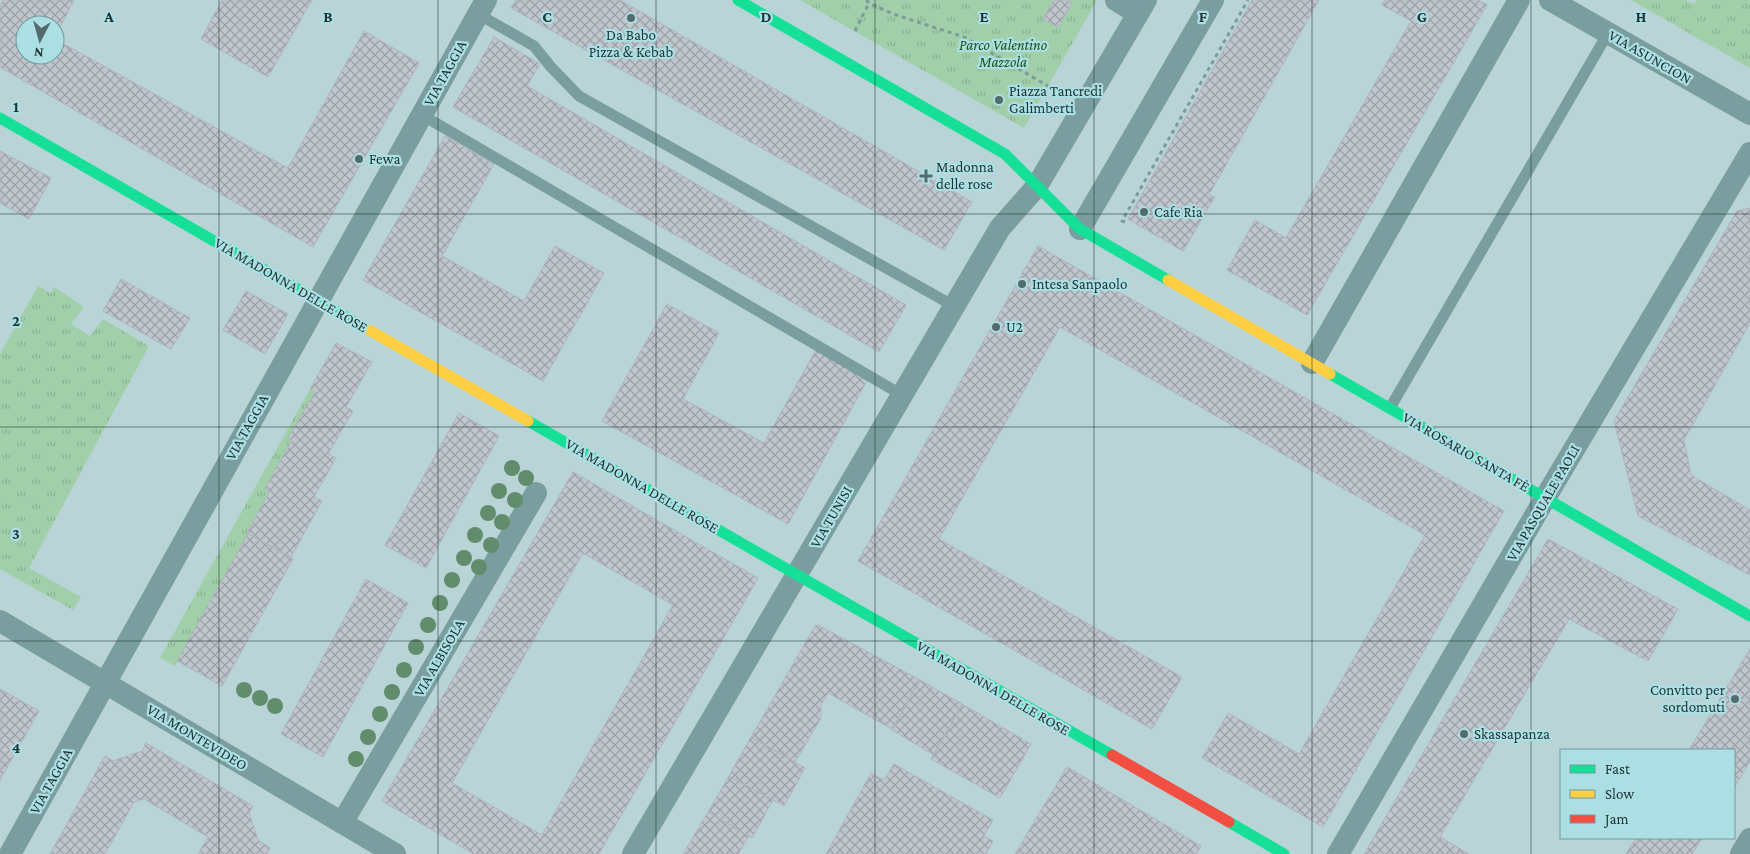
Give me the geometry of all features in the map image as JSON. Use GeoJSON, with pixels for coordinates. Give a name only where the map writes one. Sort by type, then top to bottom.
{"type":"FeatureCollection","features":[{"type":"Feature","properties":{"kind":"street"},"geometry":{"type":"LineString","coordinates":[[738,0],[1006,154],[1037,186],[1142,7],[1116,0]]}},
{"type":"Feature","properties":{"kind":"street"},"geometry":{"type":"LineString","coordinates":[[1080,229],[1212,0]]}},
{"type":"Feature","properties":{"kind":"street"},"geometry":{"type":"LineString","coordinates":[[1312,363],[1519,0]]}},
{"type":"Feature","properties":{"kind":"street","name":"VIA ASUNCION"},"geometry":{"type":"LineString","coordinates":[[1550,0],[1750,114]]}},
{"type":"Feature","properties":{"kind":"street","name":"VIA TAGGIA"},"geometry":{"type":"LineString","coordinates":[[10,854],[482,7]]}},
{"type":"Feature","properties":{"kind":"street","name":"VIA MADONNA DELLE ROSE"},"geometry":{"type":"LineString","coordinates":[[0,118],[1284,854]]}},
{"type":"Feature","properties":{"kind":"street","name":"VIA PASQUALE PAOLI"},"geometry":{"type":"LineString","coordinates":[[1338,854],[1750,153]]}},
{"type":"Feature","properties":{"kind":"street","name":"VIA ROSARIO SANTA FÈ"},"geometry":{"type":"LineString","coordinates":[[1037,186],[1080,229],[1750,616]]}},
{"type":"Feature","properties":{"kind":"street","name":"VIA TUNISI"},"geometry":{"type":"LineString","coordinates":[[633,854],[1000,228],[1037,186]]}},
{"type":"Feature","properties":{"kind":"street","name":"VIA ALBISOLA"},"geometry":{"type":"LineString","coordinates":[[342,823],[536,493]]}},
{"type":"Feature","properties":{"kind":"street","name":"VIA MONTEVIDEO"},"geometry":{"type":"LineString","coordinates":[[0,621],[395,854]]}},
{"type":"Feature","properties":{"kind":"street"},"geometry":{"type":"LineString","coordinates":[[1741,854],[1750,839]]}},
{"type":"Feature","properties":{"kind":"lane"},"geometry":{"type":"LineString","coordinates":[[482,7],[534,46],[579,96],[954,306]]}},
{"type":"Feature","properties":{"kind":"lane"},"geometry":{"type":"LineString","coordinates":[[1390,408],[1608,33]]}},
{"type":"Feature","properties":{"kind":"lane"},"geometry":{"type":"LineString","coordinates":[[422,114],[902,395]]}},
{"type":"Feature","properties":{"kind":"path"},"geometry":{"type":"LineString","coordinates":[[1131,226],[1122,221],[1248,0]]}},
{"type":"Feature","properties":{"kind":"path"},"geometry":{"type":"LineString","coordinates":[[855,32],[868,1],[893,14],[964,37],[1048,86]]}},
{"type":"Feature","properties":{"kind":"green space","name":"Parco Valentino Mazzola"},"geometry":{"type":"Polygon","coordinates":[[[800,0],[1097,0],[1024,128],[800,0]]]}},
{"type":"Feature","properties":{"kind":"green space"},"geometry":{"type":"Polygon","coordinates":[[[1631,0],[1686,0],[1694,4],[1697,0],[1750,0],[1750,68],[1631,0]]]}},
{"type":"Feature","properties":{"kind":"green space"},"geometry":{"type":"Polygon","coordinates":[[[38,286],[51,293],[54,287],[84,307],[71,324],[90,336],[103,319],[149,346],[29,568],[81,597],[73,610],[0,569],[0,354],[38,286]]]}},
{"type":"Feature","properties":{"kind":"green space"},"geometry":{"type":"Polygon","coordinates":[[[310,389],[315,392],[289,438],[292,440],[266,489],[270,491],[175,666],[160,658],[310,389]]]}},
{"type":"Feature","properties":{"kind":"building"},"geometry":{"type":"Polygon","coordinates":[[[3,0],[74,0],[65,18],[65,15],[15,15],[15,65],[65,65],[65,45],[288,168],[364,31],[419,63],[313,247],[0,67],[0,5],[3,0]]]}},
{"type":"Feature","properties":{"kind":"building"},"geometry":{"type":"Polygon","coordinates":[[[222,0],[312,0],[268,77],[201,39],[222,0]]]}},
{"type":"Feature","properties":{"kind":"building"},"geometry":{"type":"Polygon","coordinates":[[[516,0],[620,0],[972,202],[944,250],[511,8],[516,0]]]}},
{"type":"Feature","properties":{"kind":"building"},"geometry":{"type":"Polygon","coordinates":[[[1054,0],[1066,0],[1072,3],[1058,27],[1043,19],[1054,0]]]}},
{"type":"Feature","properties":{"kind":"building"},"geometry":{"type":"Polygon","coordinates":[[[1252,0],[1319,0],[1209,195],[1215,197],[1183,251],[1128,219],[1252,0]]]}},
{"type":"Feature","properties":{"kind":"building"},"geometry":{"type":"Polygon","coordinates":[[[1385,0],[1478,0],[1487,5],[1307,315],[1227,270],[1255,220],[1286,238],[1411,21],[1382,5],[1385,0]]]}},
{"type":"Feature","properties":{"kind":"building"},"geometry":{"type":"Polygon","coordinates":[[[494,37],[540,64],[527,86],[906,305],[879,352],[453,107],[494,37]]]}},
{"type":"Feature","properties":{"kind":"building"},"geometry":{"type":"Polygon","coordinates":[[[445,136],[494,164],[442,256],[524,301],[555,246],[604,273],[543,381],[363,280],[445,136]]]}},
{"type":"Feature","properties":{"kind":"building"},"geometry":{"type":"Polygon","coordinates":[[[0,151],[51,178],[29,219],[0,203],[0,151]]]}},
{"type":"Feature","properties":{"kind":"building"},"geometry":{"type":"Polygon","coordinates":[[[1750,208],[1750,323],[1684,440],[1691,475],[1750,510],[1750,575],[1638,516],[1614,421],[1737,211],[1750,208]]]}},
{"type":"Feature","properties":{"kind":"building"},"geometry":{"type":"Polygon","coordinates":[[[1038,246],[1504,511],[1323,827],[1202,758],[1228,713],[1299,754],[1425,535],[1060,327],[939,539],[1182,677],[1152,729],[858,561],[1038,246]]]}},
{"type":"Feature","properties":{"kind":"building"},"geometry":{"type":"Polygon","coordinates":[[[121,279],[190,318],[171,349],[103,311],[121,279]]]}},
{"type":"Feature","properties":{"kind":"building"},"geometry":{"type":"Polygon","coordinates":[[[246,291],[288,314],[265,354],[223,330],[246,291]]]}},
{"type":"Feature","properties":{"kind":"building"},"geometry":{"type":"Polygon","coordinates":[[[667,304],[719,333],[683,399],[764,443],[817,348],[869,377],[788,524],[602,421],[667,304]]]}},
{"type":"Feature","properties":{"kind":"building"},"geometry":{"type":"Polygon","coordinates":[[[336,343],[372,362],[346,407],[353,411],[328,454],[336,458],[314,497],[322,501],[291,557],[247,533],[270,491],[265,489],[292,440],[288,438],[315,392],[310,389],[336,343]]]}},
{"type":"Feature","properties":{"kind":"building"},"geometry":{"type":"Polygon","coordinates":[[[459,413],[499,436],[426,568],[385,545],[459,413]]]}},
{"type":"Feature","properties":{"kind":"building"},"geometry":{"type":"Polygon","coordinates":[[[573,472],[758,578],[599,854],[474,854],[382,801],[573,472]],[[583,553],[452,783],[542,835],[673,605],[583,553]]]}},
{"type":"Feature","properties":{"kind":"building"},"geometry":{"type":"Polygon","coordinates":[[[248,534],[293,559],[222,686],[177,661],[248,534]]]}},
{"type":"Feature","properties":{"kind":"building"},"geometry":{"type":"Polygon","coordinates":[[[1548,539],[1678,609],[1648,661],[1569,619],[1440,837],[1469,854],[1364,854],[1548,539]]]}},
{"type":"Feature","properties":{"kind":"building"},"geometry":{"type":"Polygon","coordinates":[[[366,579],[408,603],[323,757],[281,734],[366,579]]]}},
{"type":"Feature","properties":{"kind":"building"},"geometry":{"type":"Polygon","coordinates":[[[818,625],[920,680],[892,729],[828,693],[821,705],[821,718],[795,762],[751,737],[815,626],[818,625]]]}},
{"type":"Feature","properties":{"kind":"building","name":"Convitto per sordomuti"},"geometry":{"type":"Polygon","coordinates":[[[1750,649],[1750,761],[1735,786],[1735,749],[1690,749],[1750,649]]]}},
{"type":"Feature","properties":{"kind":"building"},"geometry":{"type":"Polygon","coordinates":[[[920,680],[962,704],[934,755],[892,730],[920,680]]]}},
{"type":"Feature","properties":{"kind":"building"},"geometry":{"type":"Polygon","coordinates":[[[0,689],[39,711],[0,780],[0,689]]]}},
{"type":"Feature","properties":{"kind":"building"},"geometry":{"type":"Polygon","coordinates":[[[962,704],[1031,744],[1000,798],[931,759],[962,704]]]}},
{"type":"Feature","properties":{"kind":"building"},"geometry":{"type":"Polygon","coordinates":[[[751,737],[805,768],[784,806],[729,776],[751,737]]]}},
{"type":"Feature","properties":{"kind":"building"},"geometry":{"type":"Polygon","coordinates":[[[146,743],[253,806],[249,813],[258,840],[270,848],[267,854],[198,854],[208,837],[144,799],[134,802],[105,854],[50,854],[105,756],[113,761],[142,751],[146,743]]]}},
{"type":"Feature","properties":{"kind":"building"},"geometry":{"type":"Polygon","coordinates":[[[894,764],[993,820],[984,836],[993,841],[986,854],[826,854],[871,773],[884,780],[894,764]]]}},
{"type":"Feature","properties":{"kind":"building"},"geometry":{"type":"Polygon","coordinates":[[[1067,767],[1201,846],[1196,854],[1015,854],[1067,767]]]}},
{"type":"Feature","properties":{"kind":"building"},"geometry":{"type":"Polygon","coordinates":[[[729,776],[773,800],[752,838],[708,812],[729,776]]]}},
{"type":"Feature","properties":{"kind":"building"},"geometry":{"type":"Polygon","coordinates":[[[708,812],[749,836],[738,854],[683,854],[708,812]]]}},
{"type":"Feature","properties":{"kind":"building"},"geometry":{"type":"Polygon","coordinates":[[[1635,839],[1701,839],[1692,854],[1626,854],[1635,839]]]}},
{"type":"Feature","properties":{"kind":"traffic: fast"},"geometry":{"type":"LineString","coordinates":[[738,0],[1005,154],[1080,229],[1168,280]]}},
{"type":"Feature","properties":{"kind":"traffic: fast"},"geometry":{"type":"LineString","coordinates":[[0,118],[355,322]]}},
{"type":"Feature","properties":{"kind":"traffic: fast"},"geometry":{"type":"LineString","coordinates":[[1330,374],[1750,616]]}},
{"type":"Feature","properties":{"kind":"traffic: fast"},"geometry":{"type":"LineString","coordinates":[[528,421],[1112,755]]}},
{"type":"Feature","properties":{"kind":"traffic: fast"},"geometry":{"type":"LineString","coordinates":[[1229,822],[1284,854]]}},
{"type":"Feature","properties":{"kind":"traffic: slow"},"geometry":{"type":"LineString","coordinates":[[1168,280],[1330,374]]}},
{"type":"Feature","properties":{"kind":"traffic: slow"},"geometry":{"type":"LineString","coordinates":[[355,322],[528,421]]}},
{"type":"Feature","properties":{"kind":"traffic: jam"},"geometry":{"type":"LineString","coordinates":[[1112,755],[1229,822]]}},
{"type":"Feature","properties":{"kind":"place","name":"Da Babo Pizza & Kebab"},"geometry":{"type":"Point","coordinates":[631,18]}},
{"type":"Feature","properties":{"kind":"place","name":"Piazza Tancredi Galimberti"},"geometry":{"type":"Point","coordinates":[999,100]}},
{"type":"Feature","properties":{"kind":"place","name":"Fewa"},"geometry":{"type":"Point","coordinates":[359,159]}},
{"type":"Feature","properties":{"kind":"place","name":"Madonna delle rose"},"geometry":{"type":"Point","coordinates":[926,176]}},
{"type":"Feature","properties":{"kind":"place","name":"Cafe Ria"},"geometry":{"type":"Point","coordinates":[1144,212]}},
{"type":"Feature","properties":{"kind":"place","name":"Intesa Sanpaolo"},"geometry":{"type":"Point","coordinates":[1022,284]}},
{"type":"Feature","properties":{"kind":"place","name":"U2"},"geometry":{"type":"Point","coordinates":[996,327]}},
{"type":"Feature","properties":{"kind":"place","name":"Convitto per sordomuti"},"geometry":{"type":"Point","coordinates":[1735,699]}},
{"type":"Feature","properties":{"kind":"place","name":"Skassapanza"},"geometry":{"type":"Point","coordinates":[1464,734]}}]}
